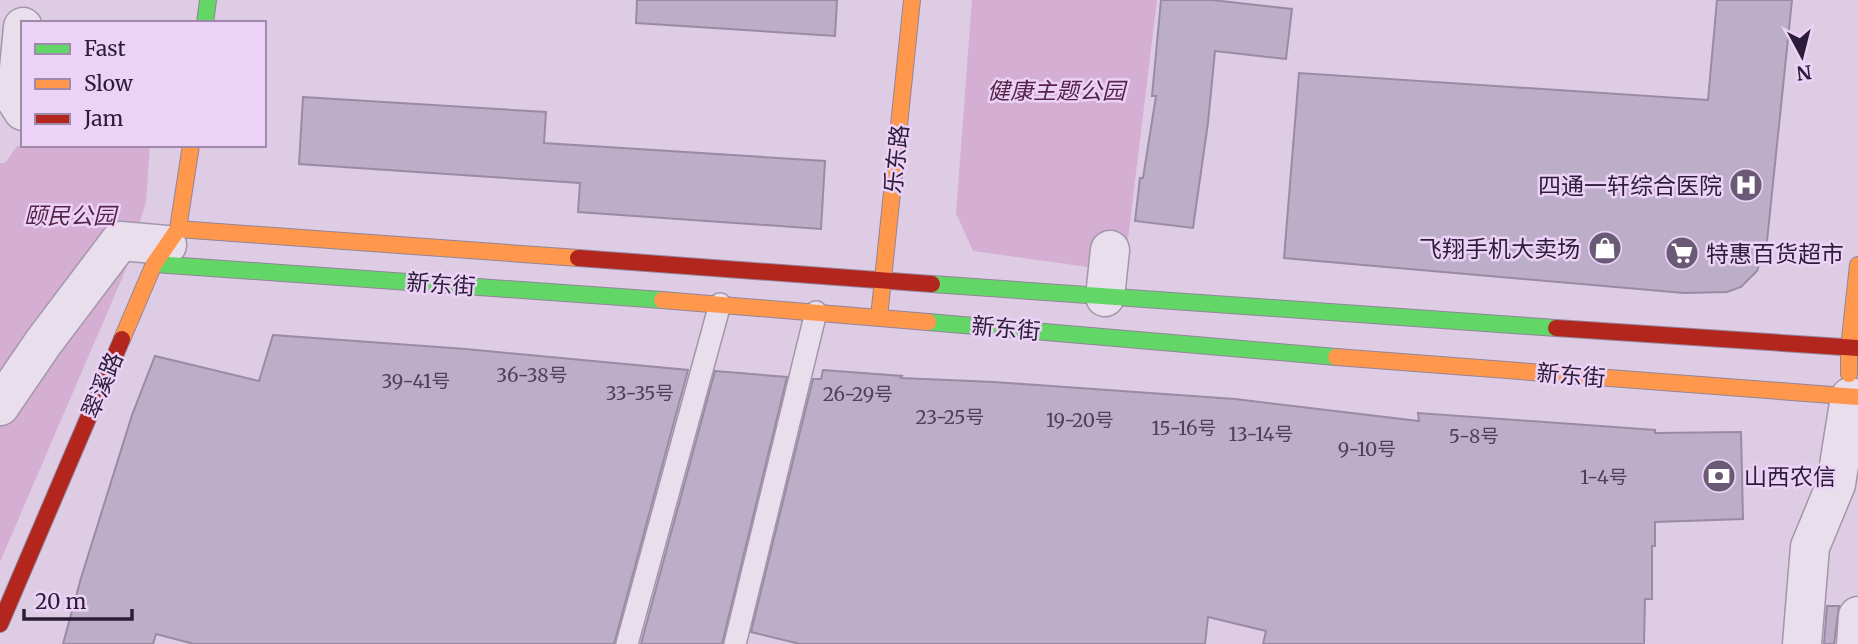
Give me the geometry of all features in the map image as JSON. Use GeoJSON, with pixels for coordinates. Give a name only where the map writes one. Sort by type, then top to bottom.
{"type":"FeatureCollection","features":[{"type":"Feature","properties":{"kind":"main road"},"geometry":{"type":"LineString","coordinates":[[205,21],[208,0]]}},
{"type":"Feature","properties":{"kind":"main road","name":"乐东路"},"geometry":{"type":"LineString","coordinates":[[880,317],[912,0]]}},
{"type":"Feature","properties":{"kind":"main road","name":"翠溪路"},"geometry":{"type":"LineString","coordinates":[[0,624],[166,246],[191,147]]}},
{"type":"Feature","properties":{"kind":"main road","name":"新东街"},"geometry":{"type":"LineString","coordinates":[[166,246],[883,281],[1853,348]]}},
{"type":"Feature","properties":{"kind":"main road","name":"新东街"},"geometry":{"type":"LineString","coordinates":[[166,246],[720,304],[1237,349],[1854,397]]}},
{"type":"Feature","properties":{"kind":"main road"},"geometry":{"type":"LineString","coordinates":[[1854,397],[1853,348],[1858,265]]}},
{"type":"Feature","properties":{"kind":"street"},"geometry":{"type":"LineString","coordinates":[[19,14],[16,100],[21,108]]}},
{"type":"Feature","properties":{"kind":"street"},"geometry":{"type":"LineString","coordinates":[[0,406],[43,343],[120,241],[166,246]]}},
{"type":"Feature","properties":{"kind":"street"},"geometry":{"type":"LineString","coordinates":[[1105,297],[1110,250]]}},
{"type":"Feature","properties":{"kind":"street"},"geometry":{"type":"LineString","coordinates":[[1854,397],[1858,498]]}},
{"type":"Feature","properties":{"kind":"street"},"geometry":{"type":"LineString","coordinates":[[1802,644],[1810,547],[1836,484],[1854,397]]}},
{"type":"Feature","properties":{"kind":"street"},"geometry":{"type":"LineString","coordinates":[[1856,644],[1858,616]]}},
{"type":"Feature","properties":{"kind":"lane"},"geometry":{"type":"LineString","coordinates":[[627,644],[720,304]]}},
{"type":"Feature","properties":{"kind":"lane"},"geometry":{"type":"LineString","coordinates":[[735,644],[816,312]]}},
{"type":"Feature","properties":{"kind":"green space","name":"健康主题公园"},"geometry":{"type":"Polygon","coordinates":[[[972,0],[1157,0],[1124,272],[973,251],[956,213],[972,0]]]}},
{"type":"Feature","properties":{"kind":"green space","name":"颐民公园"},"geometry":{"type":"Polygon","coordinates":[[[17,146],[150,147],[146,202],[126,269],[0,562],[0,163],[5,163],[17,146]]]}},
{"type":"Feature","properties":{"kind":"building"},"geometry":{"type":"Polygon","coordinates":[[[637,0],[837,0],[835,36],[636,23],[637,0]]]}},
{"type":"Feature","properties":{"kind":"building"},"geometry":{"type":"Polygon","coordinates":[[[1161,0],[1212,0],[1292,9],[1286,59],[1215,51],[1193,228],[1135,221],[1140,178],[1143,178],[1156,96],[1152,96],[1161,0]]]}},
{"type":"Feature","properties":{"kind":"building"},"geometry":{"type":"Polygon","coordinates":[[[1717,0],[1792,0],[1767,241],[1757,271],[1741,287],[1727,292],[1684,293],[1284,258],[1299,73],[1708,100],[1717,0]]]}},
{"type":"Feature","properties":{"kind":"building"},"geometry":{"type":"Polygon","coordinates":[[[303,97],[546,112],[544,143],[825,161],[821,229],[578,212],[580,183],[299,164],[303,97]]]}},
{"type":"Feature","properties":{"kind":"building"},"geometry":{"type":"Polygon","coordinates":[[[273,335],[466,349],[688,370],[614,644],[194,644],[156,634],[153,644],[63,644],[132,415],[155,356],[259,381],[273,335]]]}},
{"type":"Feature","properties":{"kind":"building"},"geometry":{"type":"Polygon","coordinates":[[[823,370],[902,376],[901,378],[1235,399],[1419,421],[1418,413],[1655,430],[1655,433],[1741,432],[1743,519],[1655,522],[1652,599],[1645,599],[1644,644],[1263,644],[1266,631],[1208,617],[1205,644],[800,644],[751,632],[813,379],[821,379],[823,370]]]}},
{"type":"Feature","properties":{"kind":"building"},"geometry":{"type":"Polygon","coordinates":[[[715,371],[787,377],[722,644],[641,644],[715,371]]]}},
{"type":"Feature","properties":{"kind":"building"},"geometry":{"type":"Polygon","coordinates":[[[1827,606],[1839,606],[1834,644],[1824,644],[1827,606]]]}},
{"type":"Feature","properties":{"kind":"traffic: fast"},"geometry":{"type":"LineString","coordinates":[[205,21],[208,0]]}},
{"type":"Feature","properties":{"kind":"traffic: fast"},"geometry":{"type":"LineString","coordinates":[[154,264],[662,300]]}},
{"type":"Feature","properties":{"kind":"traffic: fast"},"geometry":{"type":"LineString","coordinates":[[932,284],[1556,328]]}},
{"type":"Feature","properties":{"kind":"traffic: fast"},"geometry":{"type":"LineString","coordinates":[[928,322],[1336,357]]}},
{"type":"Feature","properties":{"kind":"traffic: slow"},"geometry":{"type":"LineString","coordinates":[[880,308],[912,0]]}},
{"type":"Feature","properties":{"kind":"traffic: slow"},"geometry":{"type":"LineString","coordinates":[[122,339],[154,264],[178,229],[191,147]]}},
{"type":"Feature","properties":{"kind":"traffic: slow"},"geometry":{"type":"LineString","coordinates":[[178,229],[578,258]]}},
{"type":"Feature","properties":{"kind":"traffic: slow"},"geometry":{"type":"LineString","coordinates":[[1849,374],[1849,348],[1858,265]]}},
{"type":"Feature","properties":{"kind":"traffic: slow"},"geometry":{"type":"LineString","coordinates":[[662,300],[928,322]]}},
{"type":"Feature","properties":{"kind":"traffic: slow"},"geometry":{"type":"LineString","coordinates":[[1336,357],[1858,397]]}},
{"type":"Feature","properties":{"kind":"traffic: jam"},"geometry":{"type":"LineString","coordinates":[[578,258],[932,284]]}},
{"type":"Feature","properties":{"kind":"traffic: jam"},"geometry":{"type":"LineString","coordinates":[[1556,328],[1858,348]]}},
{"type":"Feature","properties":{"kind":"traffic: jam"},"geometry":{"type":"LineString","coordinates":[[0,624],[122,339]]}},
{"type":"Feature","properties":{"kind":"place","name":"四通一轩综合医院"},"geometry":{"type":"Point","coordinates":[1746,185]}},
{"type":"Feature","properties":{"kind":"place","name":"飞翔手机大卖场"},"geometry":{"type":"Point","coordinates":[1605,248]}},
{"type":"Feature","properties":{"kind":"place","name":"特惠百货超市"},"geometry":{"type":"Point","coordinates":[1682,253]}},
{"type":"Feature","properties":{"kind":"place","name":"山西农信"},"geometry":{"type":"Point","coordinates":[1719,476]}}]}
